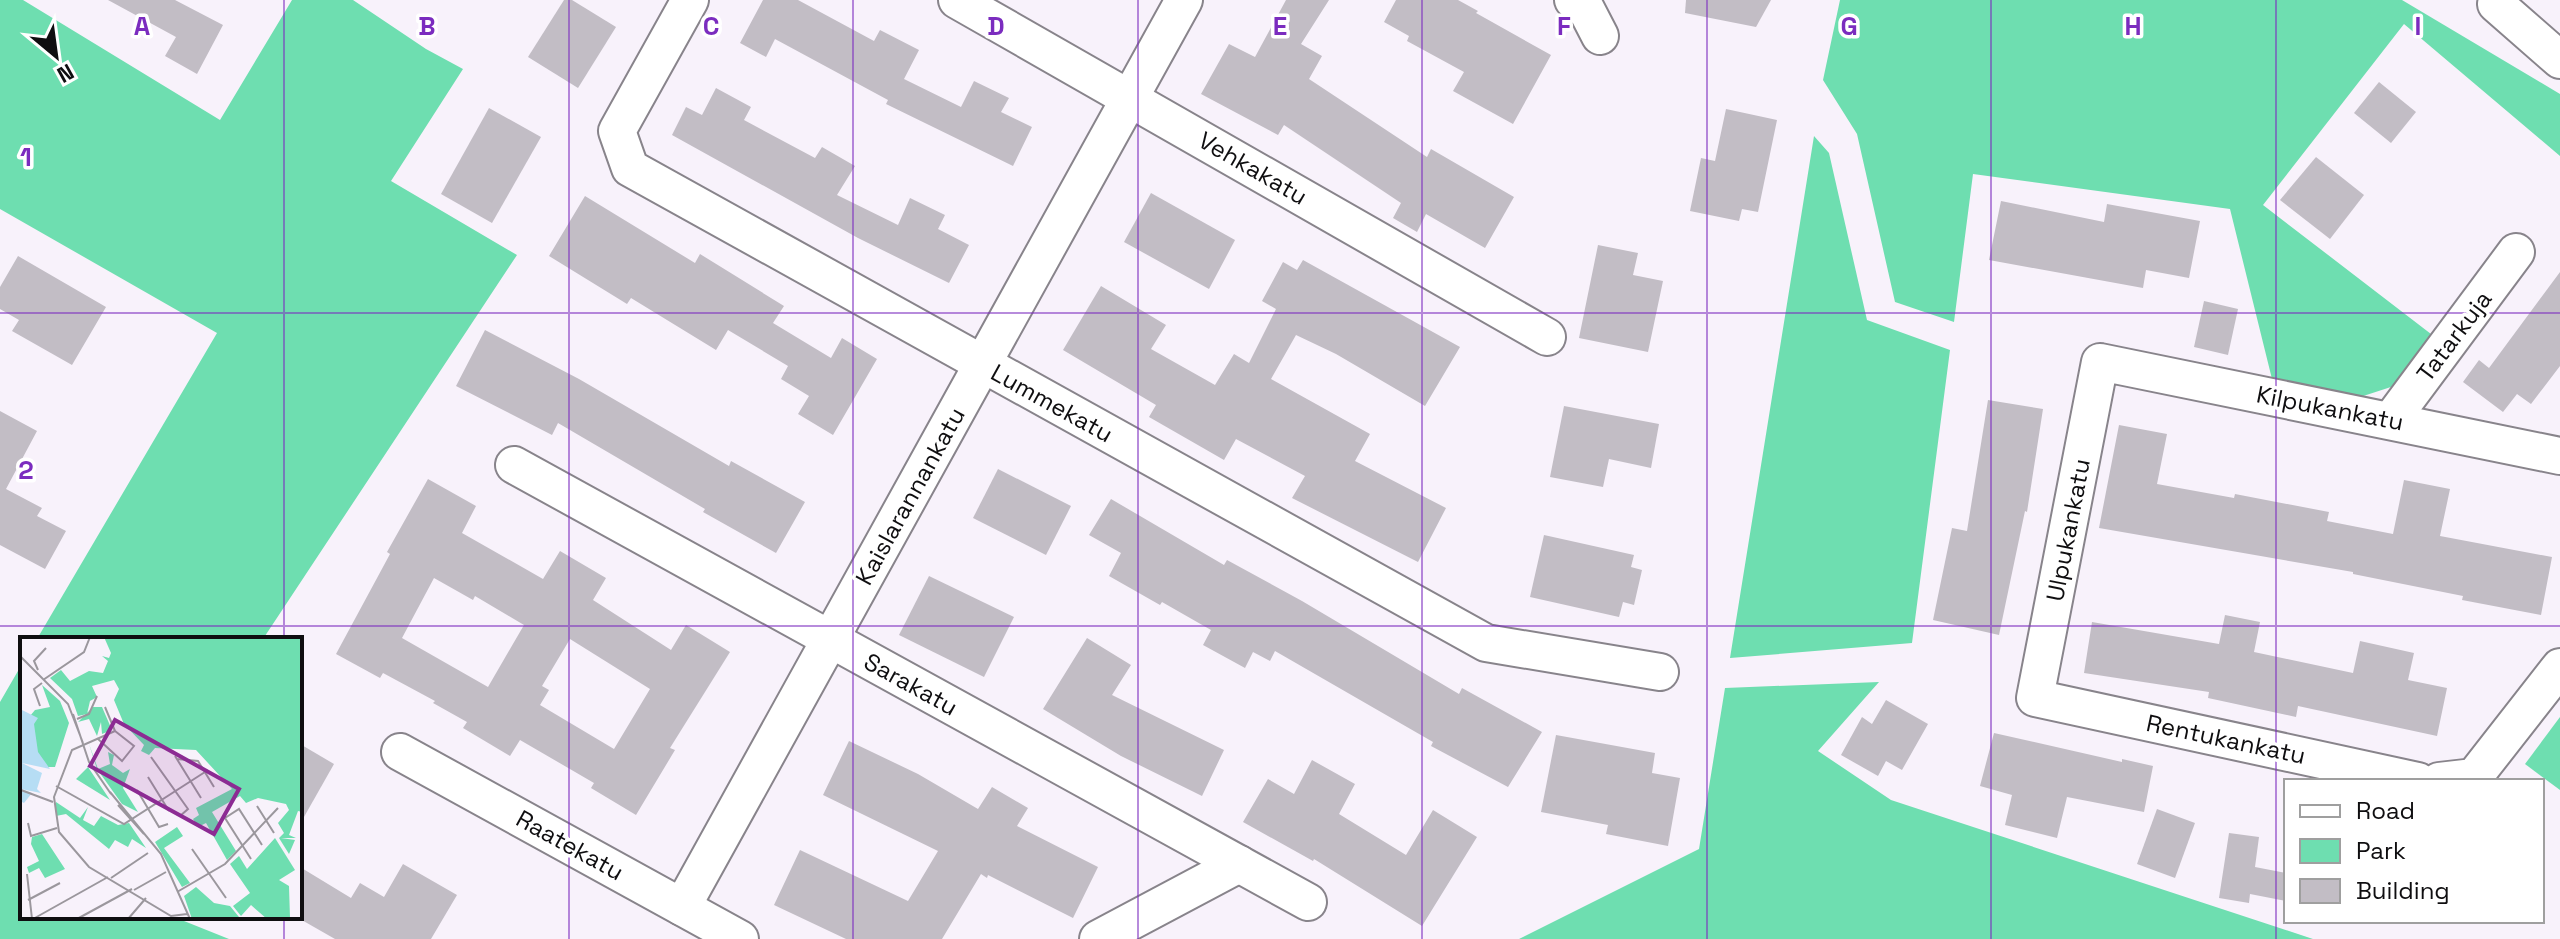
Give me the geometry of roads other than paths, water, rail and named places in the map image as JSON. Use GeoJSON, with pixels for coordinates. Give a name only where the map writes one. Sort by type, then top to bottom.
{"type":"FeatureCollection","features":[{"type":"Feature","properties":{"kind":"street","name":"Lummekatu"},"geometry":{"type":"LineString","coordinates":[[690,0],[617,131],[630,168],[1486,643],[1660,672]]}},
{"type":"Feature","properties":{"kind":"street","name":"Vehkakatu"},"geometry":{"type":"LineString","coordinates":[[957,0],[1547,337]]}},
{"type":"Feature","properties":{"kind":"street","name":"Kaislarannankatu"},"geometry":{"type":"LineString","coordinates":[[682,907],[1184,0]]}},
{"type":"Feature","properties":{"kind":"street"},"geometry":{"type":"LineString","coordinates":[[1573,0],[1585,7],[1600,36]]}},
{"type":"Feature","properties":{"kind":"street"},"geometry":{"type":"LineString","coordinates":[[2492,2],[2560,31]]}},
{"type":"Feature","properties":{"kind":"street"},"geometry":{"type":"LineString","coordinates":[[2492,2],[2560,60]]}},
{"type":"Feature","properties":{"kind":"street","name":"Tatarkuja"},"geometry":{"type":"LineString","coordinates":[[2391,420],[2516,252]]}},
{"type":"Feature","properties":{"kind":"street","name":"Kilpukankatu"},"geometry":{"type":"LineString","coordinates":[[2100,362],[2560,456]]}},
{"type":"Feature","properties":{"kind":"street","name":"Ulpukankatu"},"geometry":{"type":"LineString","coordinates":[[2035,698],[2100,362]]}},
{"type":"Feature","properties":{"kind":"street","name":"Sarakatu"},"geometry":{"type":"LineString","coordinates":[[514,465],[1308,902]]}},
{"type":"Feature","properties":{"kind":"street"},"geometry":{"type":"LineString","coordinates":[[2456,779],[2560,667]]}},
{"type":"Feature","properties":{"kind":"street","name":"Rentukankatu"},"geometry":{"type":"LineString","coordinates":[[2035,698],[2409,779]]}},
{"type":"Feature","properties":{"kind":"street","name":"Raatekatu"},"geometry":{"type":"LineString","coordinates":[[400,752],[740,939]]}},
{"type":"Feature","properties":{"kind":"street"},"geometry":{"type":"LineString","coordinates":[[1098,939],[1239,864]]}}]}
